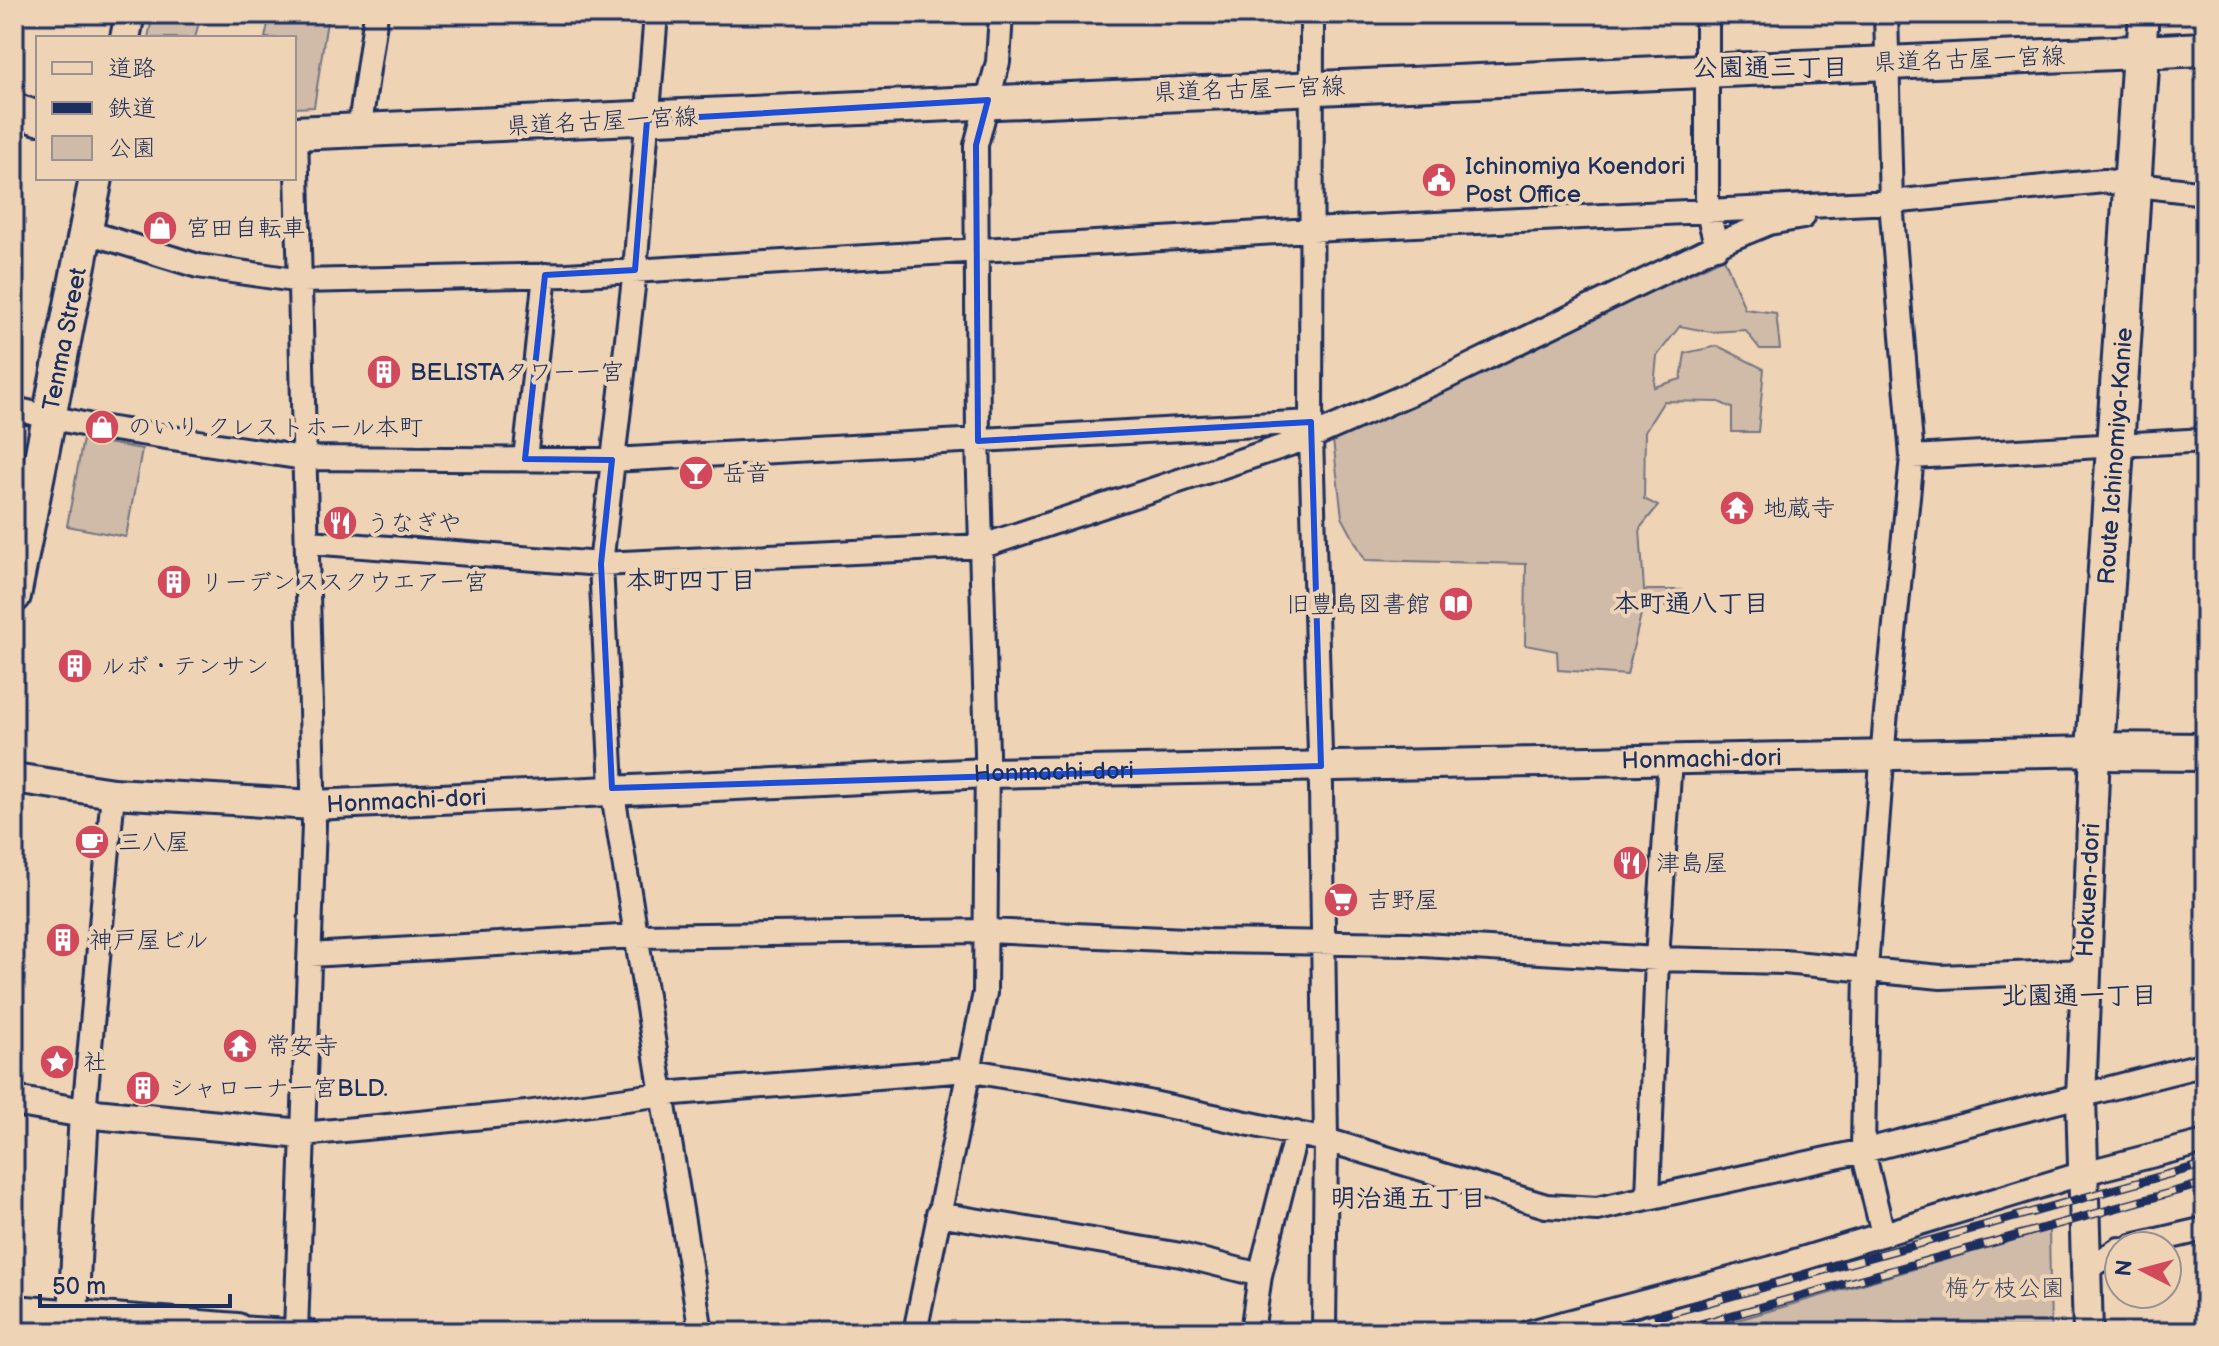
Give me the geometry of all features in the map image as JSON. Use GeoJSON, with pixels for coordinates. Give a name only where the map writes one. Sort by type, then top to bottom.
{"type":"FeatureCollection","features":[{"type":"Feature","properties":{"kind":"main road","name":"県道名古屋一宮線"},"geometry":{"type":"LineString","coordinates":[[296,133],[647,120],[988,100],[1708,68],[2205,49]]}},
{"type":"Feature","properties":{"kind":"main road","name":"Route Ichinomiya-Kanie"},"geometry":{"type":"LineString","coordinates":[[2095,751],[2141,52]]}},
{"type":"Feature","properties":{"kind":"main road"},"geometry":{"type":"LineString","coordinates":[[14,110],[36,117]]}},
{"type":"Feature","properties":{"kind":"main road","name":"Tenma Street"},"geometry":{"type":"LineString","coordinates":[[14,596],[96,180]]}},
{"type":"Feature","properties":{"kind":"main road"},"geometry":{"type":"LineString","coordinates":[[2095,751],[2205,752]]}},
{"type":"Feature","properties":{"kind":"street"},"geometry":{"type":"LineString","coordinates":[[125,36],[130,14]]}},
{"type":"Feature","properties":{"kind":"street"},"geometry":{"type":"LineString","coordinates":[[359,132],[376,14]]}},
{"type":"Feature","properties":{"kind":"street"},"geometry":{"type":"LineString","coordinates":[[656,14],[635,270],[601,564],[612,788],[701,1332]]}},
{"type":"Feature","properties":{"kind":"street"},"geometry":{"type":"LineString","coordinates":[[915,1332],[985,993],[987,773],[978,441],[976,145],[998,62],[1001,14]]}},
{"type":"Feature","properties":{"kind":"street"},"geometry":{"type":"LineString","coordinates":[[1312,14],[1311,429],[1321,766],[1326,1140],[1324,1332]]}},
{"type":"Feature","properties":{"kind":"street"},"geometry":{"type":"LineString","coordinates":[[1707,14],[1707,210],[1717,247]]}},
{"type":"Feature","properties":{"kind":"street"},"geometry":{"type":"LineString","coordinates":[[1883,1234],[1863,1151],[1866,969],[1882,753],[1912,457],[1891,202],[1886,14]]}},
{"type":"Feature","properties":{"kind":"street"},"geometry":{"type":"LineString","coordinates":[[2141,52],[2144,14]]}},
{"type":"Feature","properties":{"kind":"street"},"geometry":{"type":"LineString","coordinates":[[296,158],[314,805],[296,1331]]}},
{"type":"Feature","properties":{"kind":"street"},"geometry":{"type":"LineString","coordinates":[[84,231],[198,266],[301,281],[545,275],[1311,230],[1891,202],[2104,181],[2205,193]]}},
{"type":"Feature","properties":{"kind":"street"},"geometry":{"type":"LineString","coordinates":[[309,542],[601,564],[983,546],[1443,379],[1769,223],[1891,202]]}},
{"type":"Feature","properties":{"kind":"street"},"geometry":{"type":"LineString","coordinates":[[525,459],[545,275]]}},
{"type":"Feature","properties":{"kind":"street"},"geometry":{"type":"LineString","coordinates":[[14,409],[304,458],[612,460],[978,441],[1311,429]]}},
{"type":"Feature","properties":{"kind":"street"},"geometry":{"type":"LineString","coordinates":[[1912,457],[2205,440]]}},
{"type":"Feature","properties":{"kind":"street","name":"Honmachi-dori"},"geometry":{"type":"LineString","coordinates":[[14,778],[113,793],[314,805],[612,788],[987,773],[2095,751]]}},
{"type":"Feature","properties":{"kind":"street","name":"Hokuen-dori"},"geometry":{"type":"LineString","coordinates":[[2088,1332],[2081,1098],[2095,751]]}},
{"type":"Feature","properties":{"kind":"street"},"geometry":{"type":"LineString","coordinates":[[1648,1197],[1657,959],[1670,759]]}},
{"type":"Feature","properties":{"kind":"street"},"geometry":{"type":"LineString","coordinates":[[72,1324],[84,1113],[113,793]]}},
{"type":"Feature","properties":{"kind":"street"},"geometry":{"type":"LineString","coordinates":[[310,955],[636,936],[986,931],[1407,944],[1866,969],[1941,977],[2084,971]]}},
{"type":"Feature","properties":{"kind":"street"},"geometry":{"type":"LineString","coordinates":[[14,1101],[84,1113],[302,1134],[526,1113],[663,1094],[967,1070],[1129,1098],[1296,1133],[1546,1206],[1597,1209],[1863,1151],[2205,1064]]}},
{"type":"Feature","properties":{"kind":"street"},"geometry":{"type":"LineString","coordinates":[[1252,1332],[1260,1275],[1296,1133]]}},
{"type":"Feature","properties":{"kind":"street"},"geometry":{"type":"LineString","coordinates":[[1530,1332],[1772,1268],[2084,1173],[2205,1142]]}},
{"type":"Feature","properties":{"kind":"street"},"geometry":{"type":"LineString","coordinates":[[938,1214],[1181,1255],[1260,1275]]}},
{"type":"Feature","properties":{"kind":"street"},"geometry":{"type":"LineString","coordinates":[[2183,1234],[2205,1229]]}},
{"type":"Feature","properties":{"kind":"street"},"geometry":{"type":"LineString","coordinates":[[2086,1270],[2103,1259]]}},
{"type":"Feature","properties":{"kind":"street"},"geometry":{"type":"LineString","coordinates":[[14,1310],[72,1324],[308,1332]]}},
{"type":"Feature","properties":{"kind":"highlighted area"},"geometry":{"type":"Polygon","coordinates":[[[988,100],[976,145],[978,441],[1311,422],[1321,766],[612,788],[601,564],[612,460],[525,459],[545,275],[635,270],[647,120],[988,100]]]}},
{"type":"Feature","properties":{"kind":"green space"},"geometry":{"type":"Polygon","coordinates":[[[153,14],[201,14],[196,36],[148,36],[153,14]]]}},
{"type":"Feature","properties":{"kind":"green space"},"geometry":{"type":"Polygon","coordinates":[[[270,14],[328,14],[314,107],[296,108],[296,36],[265,36],[270,14]]]}},
{"type":"Feature","properties":{"kind":"green space"},"geometry":{"type":"Polygon","coordinates":[[[1724,258],[1745,309],[1776,313],[1780,349],[1760,349],[1745,330],[1711,332],[1680,326],[1657,356],[1654,387],[1681,379],[1685,353],[1718,346],[1764,369],[1758,432],[1732,432],[1732,408],[1719,402],[1664,401],[1645,431],[1644,499],[1658,506],[1640,528],[1644,590],[1685,590],[1682,606],[1642,610],[1627,675],[1558,670],[1557,651],[1525,645],[1526,564],[1365,560],[1342,517],[1333,440],[1724,258]]]}},
{"type":"Feature","properties":{"kind":"green space"},"geometry":{"type":"Polygon","coordinates":[[[83,439],[142,449],[126,537],[67,526],[83,439]]]}},
{"type":"Feature","properties":{"kind":"green space","name":"梅ケ枝公園"},"geometry":{"type":"Polygon","coordinates":[[[2049,1230],[2051,1332],[1696,1332],[2049,1230]]]}},
{"type":"Feature","properties":{"kind":"railway"},"geometry":{"type":"LineString","coordinates":[[1602,1332],[2205,1164]]}},
{"type":"Feature","properties":{"kind":"railway"},"geometry":{"type":"LineString","coordinates":[[1672,1332],[2205,1183]]}},
{"type":"Feature","properties":{"kind":"place","name":"Ichinomiya Koendori Post Office"},"geometry":{"type":"Point","coordinates":[1439,180]}},
{"type":"Feature","properties":{"kind":"place","name":"宮田自転車"},"geometry":{"type":"Point","coordinates":[160,228]}},
{"type":"Feature","properties":{"kind":"place","name":"BELISTAタワー一宮"},"geometry":{"type":"Point","coordinates":[384,372]}},
{"type":"Feature","properties":{"kind":"place","name":"のいり クレストホール本町"},"geometry":{"type":"Point","coordinates":[102,427]}},
{"type":"Feature","properties":{"kind":"place","name":"岳音"},"geometry":{"type":"Point","coordinates":[696,473]}},
{"type":"Feature","properties":{"kind":"place","name":"地蔵寺"},"geometry":{"type":"Point","coordinates":[1737,508]}},
{"type":"Feature","properties":{"kind":"place","name":"うなぎや"},"geometry":{"type":"Point","coordinates":[340,523]}},
{"type":"Feature","properties":{"kind":"place","name":"リーデンススクウエア一宮"},"geometry":{"type":"Point","coordinates":[174,582]}},
{"type":"Feature","properties":{"kind":"place","name":"旧豊島図書館"},"geometry":{"type":"Point","coordinates":[1456,604]}},
{"type":"Feature","properties":{"kind":"place","name":"ルボ・テンサン"},"geometry":{"type":"Point","coordinates":[75,666]}},
{"type":"Feature","properties":{"kind":"place","name":"三八屋"},"geometry":{"type":"Point","coordinates":[92,842]}},
{"type":"Feature","properties":{"kind":"place","name":"津島屋"},"geometry":{"type":"Point","coordinates":[1630,863]}},
{"type":"Feature","properties":{"kind":"place","name":"吉野屋"},"geometry":{"type":"Point","coordinates":[1341,900]}},
{"type":"Feature","properties":{"kind":"place","name":"神戸屋ビル"},"geometry":{"type":"Point","coordinates":[63,940]}},
{"type":"Feature","properties":{"kind":"place","name":"常安寺"},"geometry":{"type":"Point","coordinates":[240,1046]}},
{"type":"Feature","properties":{"kind":"place","name":"社"},"geometry":{"type":"Point","coordinates":[57,1062]}},
{"type":"Feature","properties":{"kind":"place","name":"シャローナ一宮BLD."},"geometry":{"type":"Point","coordinates":[143,1088]}},
{"type":"Feature","properties":{"kind":"district","name":"公園通三丁目"},"geometry":{"type":"Point","coordinates":[1770,67]}},
{"type":"Feature","properties":{"kind":"district","name":"本町四丁目"},"geometry":{"type":"Point","coordinates":[691,580]}},
{"type":"Feature","properties":{"kind":"district","name":"本町通八丁目"},"geometry":{"type":"Point","coordinates":[1691,603]}},
{"type":"Feature","properties":{"kind":"district","name":"北園通一丁目"},"geometry":{"type":"Point","coordinates":[2079,995]}},
{"type":"Feature","properties":{"kind":"district","name":"明治通五丁目"},"geometry":{"type":"Point","coordinates":[1408,1198]}}]}
